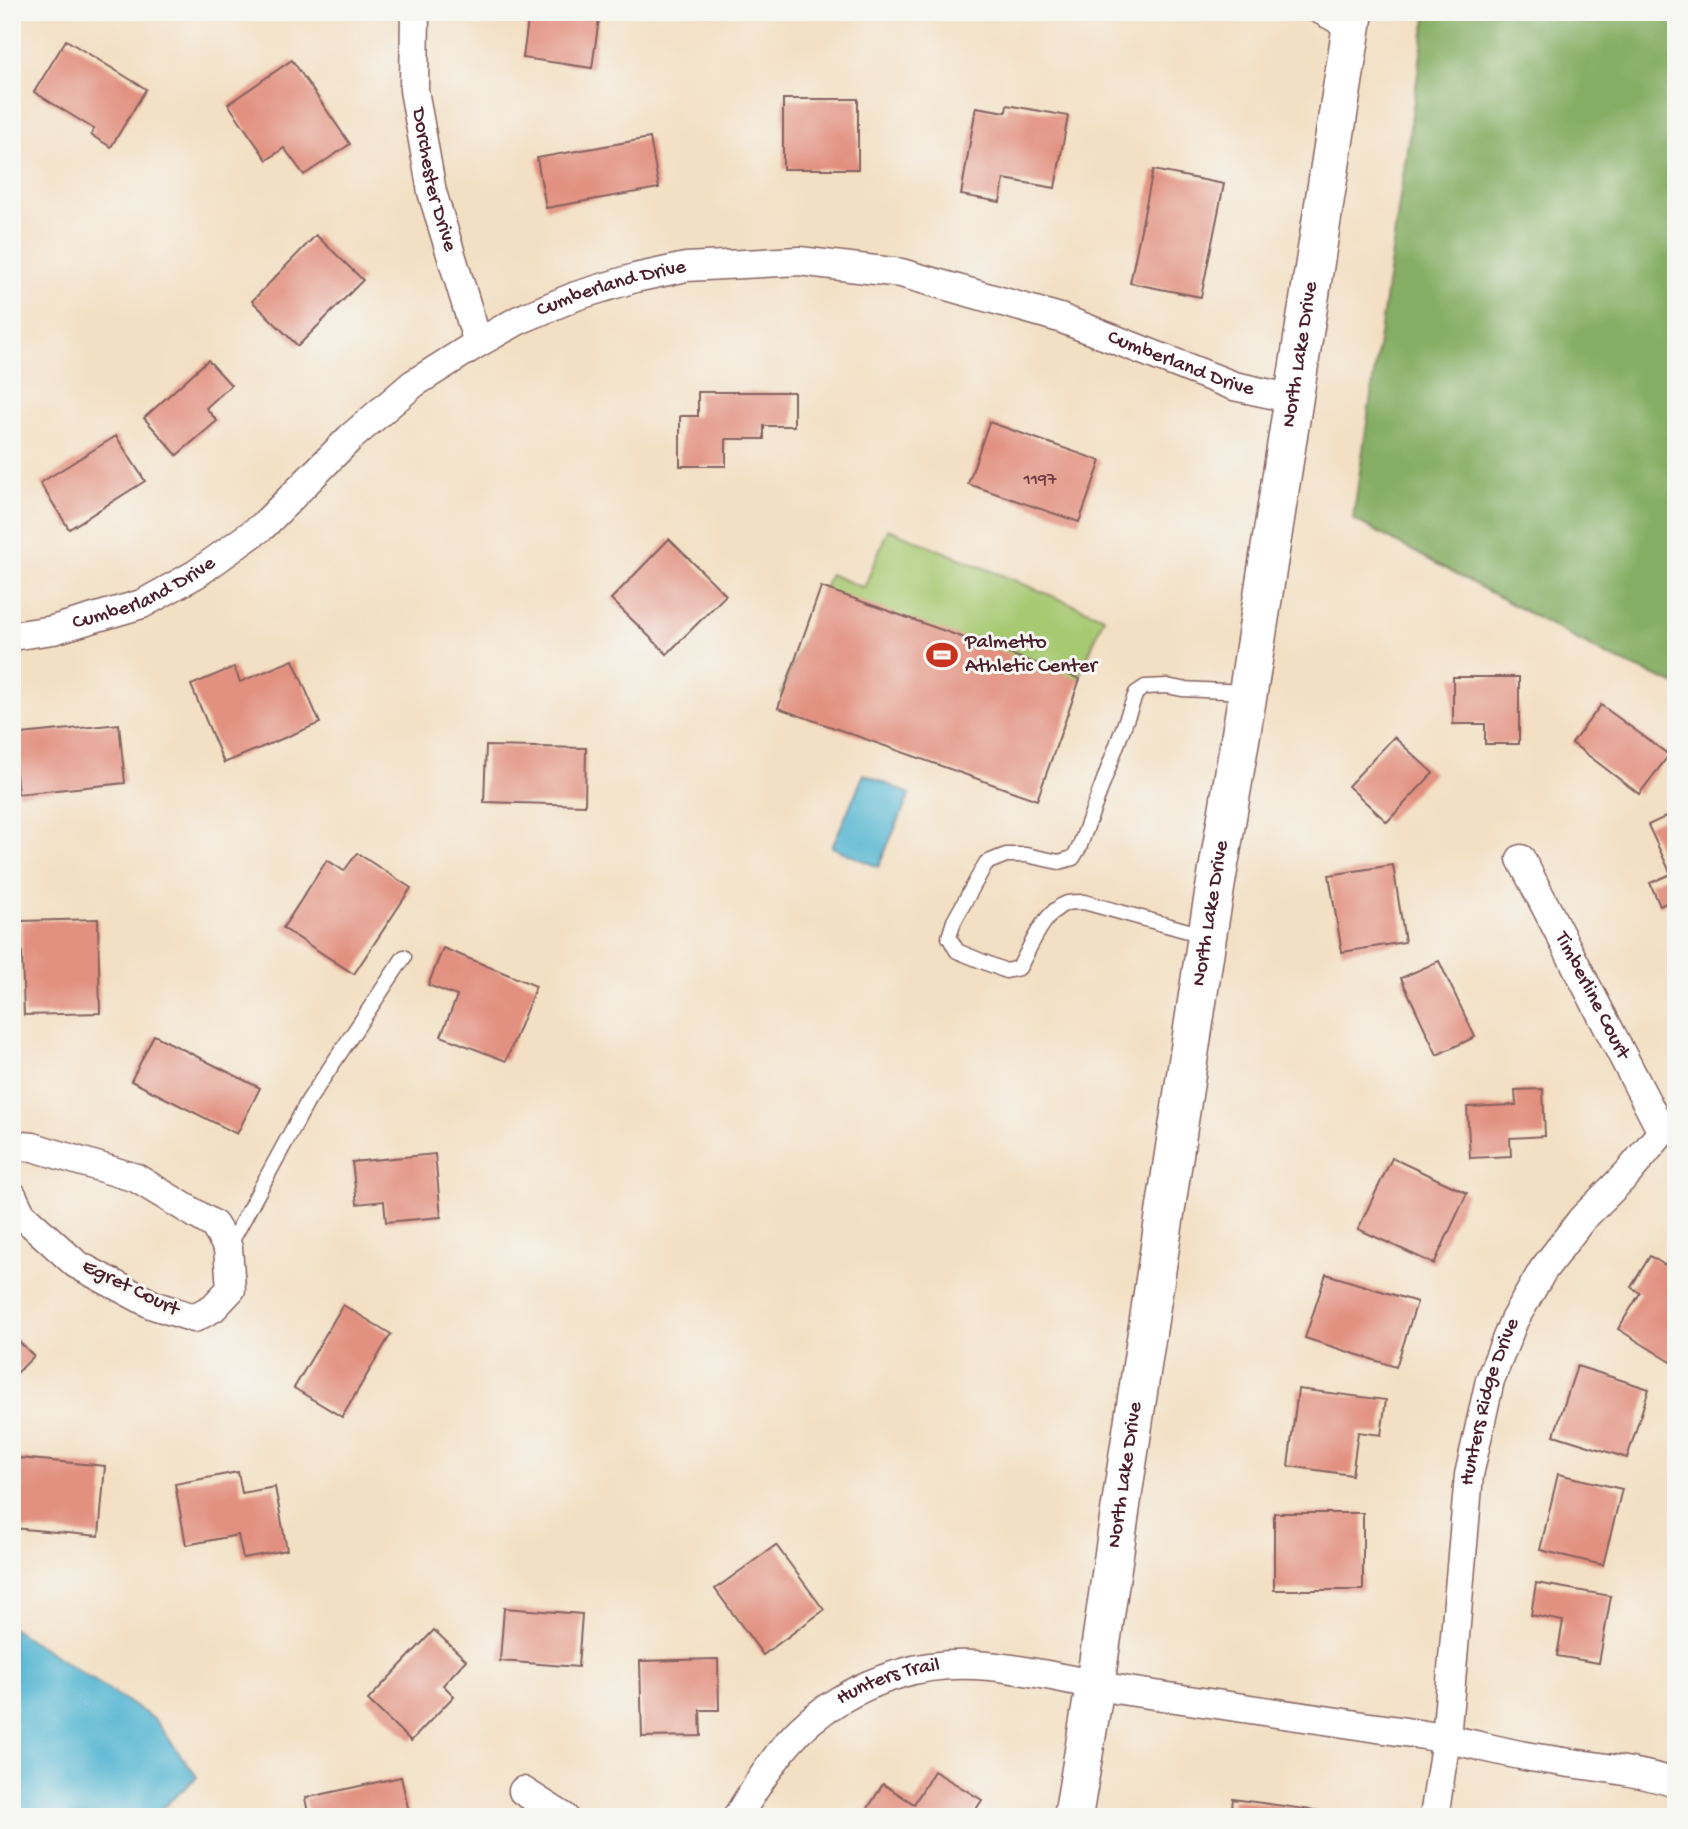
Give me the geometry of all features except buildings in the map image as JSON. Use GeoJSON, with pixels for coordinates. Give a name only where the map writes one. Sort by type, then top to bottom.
{"type":"FeatureCollection","features":[{"type":"Feature","properties":{"kind":"main road","name":"North Lake Drive"},"geometry":{"type":"LineString","coordinates":[[1073,1817],[1207,936],[1248,692],[1352,23]]}},
{"type":"Feature","properties":{"kind":"street","name":"Dorchester Drive"},"geometry":{"type":"LineString","coordinates":[[415,12],[414,90],[432,192],[478,343]]}},
{"type":"Feature","properties":{"kind":"street","name":"Cumberland Drive"},"geometry":{"type":"LineString","coordinates":[[12,636],[53,630],[142,604],[196,574],[263,526],[350,438],[413,384],[478,343],[519,320],[576,296],[635,278],[686,267],[799,261],[901,273],[1060,318],[1234,386],[1294,399]]}},
{"type":"Feature","properties":{"kind":"street","name":"Timberline Court"},"geometry":{"type":"LineString","coordinates":[[1521,859],[1669,1129]]}},
{"type":"Feature","properties":{"kind":"street","name":"Hunters Ridge Drive"},"geometry":{"type":"LineString","coordinates":[[1434,1817],[1446,1739],[1469,1475],[1490,1380],[1514,1320],[1543,1270],[1582,1219],[1669,1129]]}},
{"type":"Feature","properties":{"kind":"street"},"geometry":{"type":"LineString","coordinates":[[12,1145],[33,1147],[136,1178],[214,1225],[228,1248]]}},
{"type":"Feature","properties":{"kind":"street","name":"Egret Court"},"geometry":{"type":"LineString","coordinates":[[12,1195],[21,1214],[76,1264],[153,1305],[194,1318],[213,1308],[231,1289],[228,1248]]}},
{"type":"Feature","properties":{"kind":"street","name":"Hunters Trail"},"geometry":{"type":"LineString","coordinates":[[737,1817],[789,1741],[813,1719],[840,1700],[901,1673],[933,1666],[999,1667],[1095,1685]]}},
{"type":"Feature","properties":{"kind":"street"},"geometry":{"type":"LineString","coordinates":[[1095,1685],[1446,1739],[1526,1756],[1649,1774],[1676,1783]]}},
{"type":"Feature","properties":{"kind":"street"},"geometry":{"type":"LineString","coordinates":[[523,1791],[564,1817]]}},
{"type":"Feature","properties":{"kind":"lane"},"geometry":{"type":"LineString","coordinates":[[1310,12],[1352,23]]}},
{"type":"Feature","properties":{"kind":"lane"},"geometry":{"type":"LineString","coordinates":[[1207,936],[1084,902],[1068,903],[1055,910],[1041,927],[1019,968],[1006,971],[957,951],[949,937],[954,921],[986,863],[1006,855],[1026,855],[1059,862],[1073,858],[1136,693],[1145,687],[1167,686],[1248,692]]}},
{"type":"Feature","properties":{"kind":"lane"},"geometry":{"type":"LineString","coordinates":[[228,1248],[308,1101],[404,957]]}},
{"type":"Feature","properties":{"kind":"green space"},"geometry":{"type":"Polygon","coordinates":[[[1427,12],[1676,12],[1676,685],[1608,656],[1353,519],[1427,12]]]}},
{"type":"Feature","properties":{"kind":"green space","name":"Palmetto Athletic Center"},"geometry":{"type":"Polygon","coordinates":[[[888,529],[1104,617],[1031,795],[781,693],[830,574],[864,588],[888,529]]]}},
{"type":"Feature","properties":{"kind":"water"},"geometry":{"type":"Polygon","coordinates":[[[864,774],[910,794],[878,867],[832,847],[864,774]]]}},
{"type":"Feature","properties":{"kind":"water"},"geometry":{"type":"Polygon","coordinates":[[[12,1628],[154,1719],[197,1777],[152,1817],[12,1817],[12,1628]]]}},
{"type":"Feature","properties":{"kind":"place","name":"Palmetto Athletic Center"},"geometry":{"type":"Point","coordinates":[942,655]}}]}
